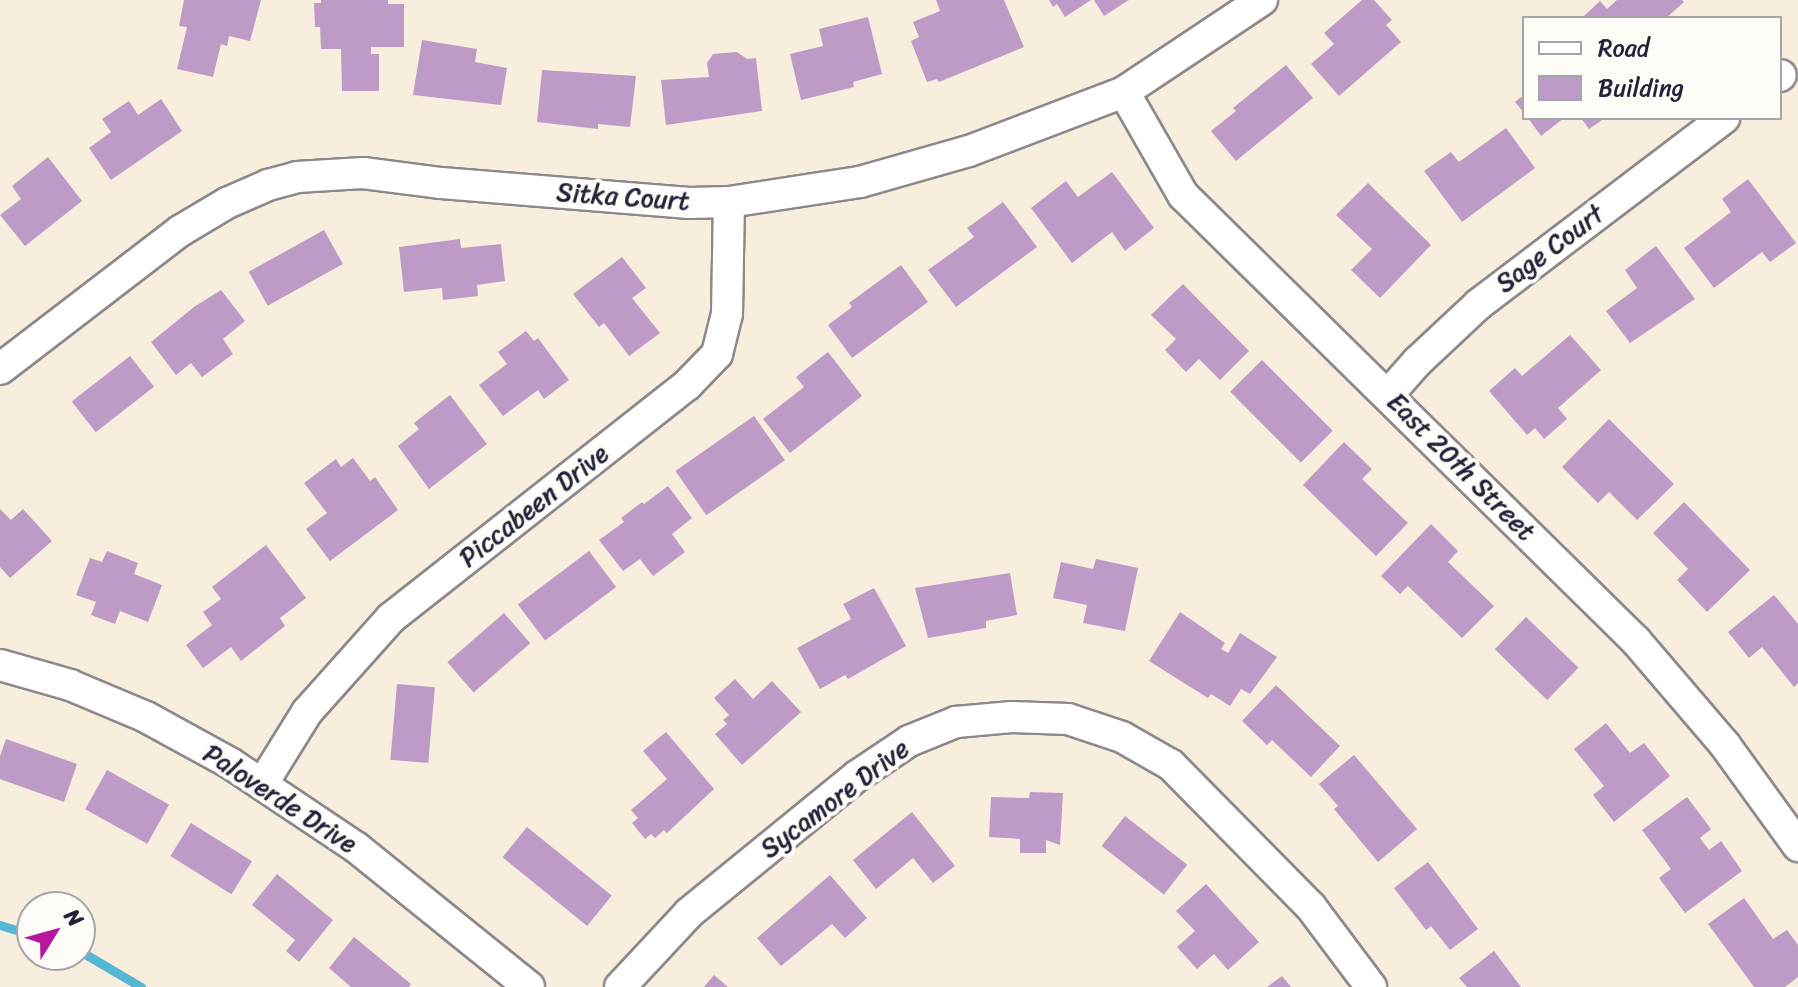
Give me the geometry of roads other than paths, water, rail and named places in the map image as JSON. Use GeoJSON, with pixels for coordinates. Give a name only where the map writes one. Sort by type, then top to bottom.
{"type":"FeatureCollection","features":[{"type":"Feature","properties":{"kind":"street","name":"Sitka Court"},"geometry":{"type":"LineString","coordinates":[[0,369],[180,231],[227,203],[297,177],[363,173],[627,198],[729,202],[860,182],[969,151],[1124,92],[1262,0]]}},
{"type":"Feature","properties":{"kind":"street","name":"East 20th Street"},"geometry":{"type":"LineString","coordinates":[[1124,92],[1183,195],[1636,641],[1725,745],[1798,846]]}},
{"type":"Feature","properties":{"kind":"street","name":"Sage Court"},"geometry":{"type":"LineString","coordinates":[[1388,395],[1417,362],[1479,304],[1721,120]]}},
{"type":"Feature","properties":{"kind":"street","name":"Piccabeen Drive"},"geometry":{"type":"LineString","coordinates":[[263,783],[307,712],[391,618],[687,385],[717,354],[727,314],[729,202]]}},
{"type":"Feature","properties":{"kind":"street","name":"Paloverde Drive"},"geometry":{"type":"LineString","coordinates":[[0,665],[70,685],[146,717],[263,783],[357,848],[529,987]]}},
{"type":"Feature","properties":{"kind":"street","name":"Sycamore Drive"},"geometry":{"type":"LineString","coordinates":[[620,987],[689,913],[857,776],[909,741],[956,722],[1012,717],[1068,719],[1122,737],[1171,765],[1311,907],[1371,987]]}},
{"type":"Feature","properties":{"kind":"waterway"},"geometry":{"type":"LineString","coordinates":[[0,925],[16,930]]}},
{"type":"Feature","properties":{"kind":"waterway"},"geometry":{"type":"LineString","coordinates":[[96,960],[141,987]]}}]}
